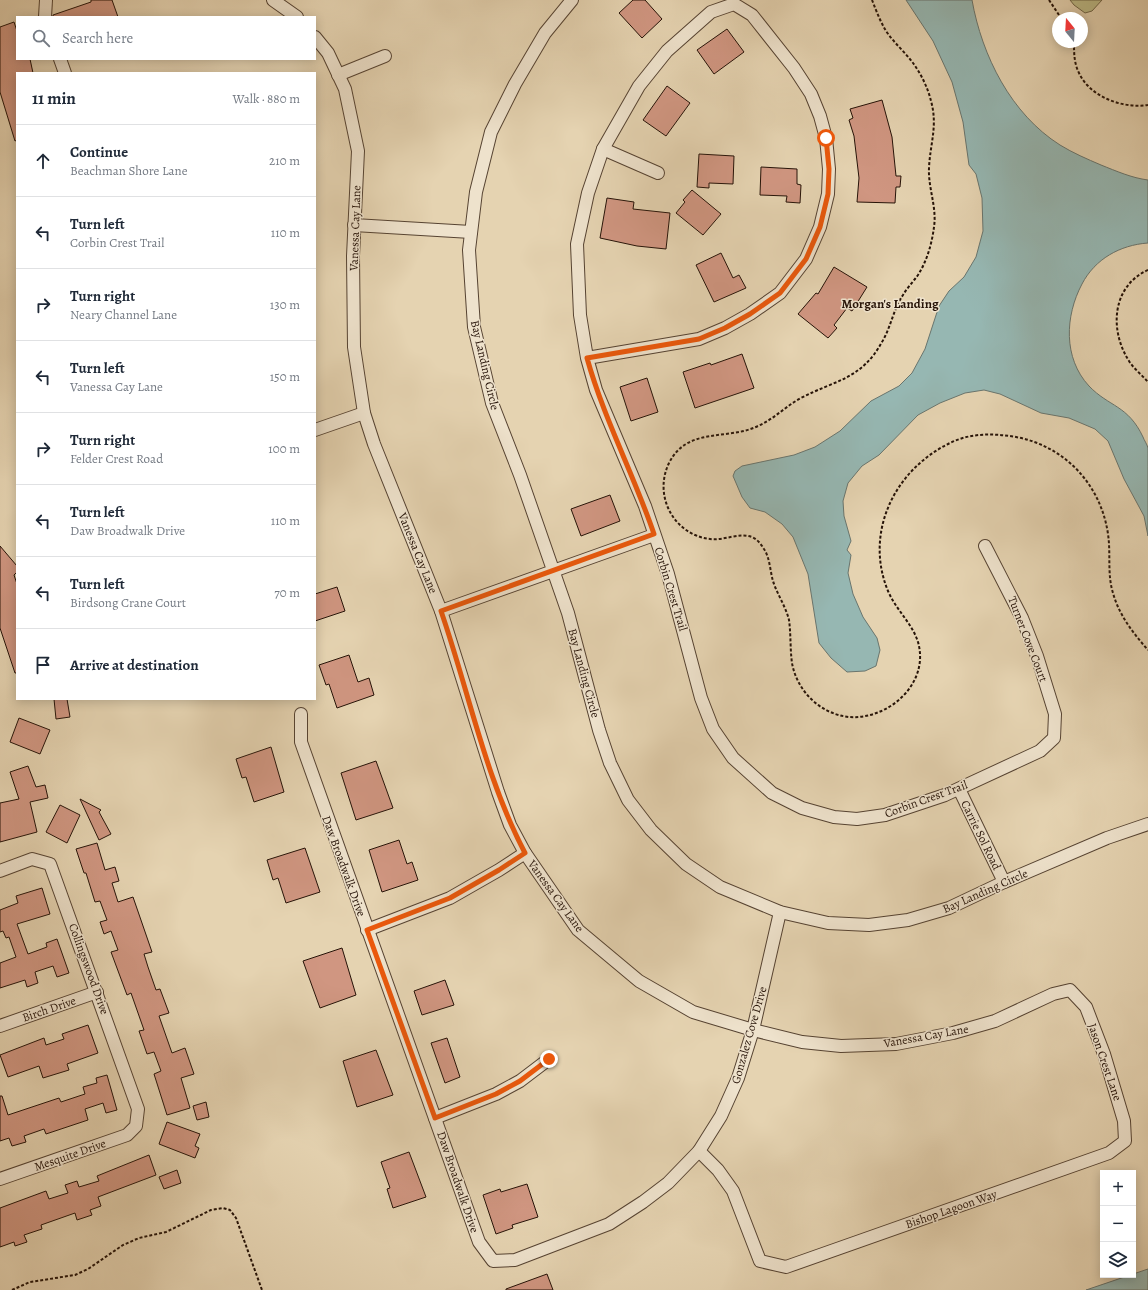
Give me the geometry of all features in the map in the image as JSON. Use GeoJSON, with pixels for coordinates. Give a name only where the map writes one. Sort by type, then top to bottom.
{"type":"FeatureCollection","features":[{"type":"Feature","properties":{"kind":"street"},"geometry":{"type":"LineString","coordinates":[[45,16],[46,0]]}},
{"type":"Feature","properties":{"kind":"street"},"geometry":{"type":"LineString","coordinates":[[273,0],[296,16]]}},
{"type":"Feature","properties":{"kind":"street","name":"Bay Landing Circle"},"geometry":{"type":"LineString","coordinates":[[572,0],[545,33],[515,84],[491,132],[476,192],[469,250],[474,327],[492,403],[520,475],[568,613],[599,730],[610,763],[628,800],[651,830],[686,864],[720,887],[780,912],[828,923],[869,925],[908,920],[949,908],[1004,882],[1107,838],[1148,824]]}},
{"type":"Feature","properties":{"kind":"street","name":"Corbin Crest Trail"},"geometry":{"type":"LineString","coordinates":[[587,358],[699,339],[731,324],[780,293],[806,259],[820,227],[828,194],[829,169],[826,138],[820,116],[811,94],[794,68],[752,15],[734,4],[711,12],[667,51],[639,86],[603,149],[588,193],[577,244],[580,315],[587,358],[596,390],[645,506],[668,574],[701,698],[713,730],[733,758],[772,793],[802,808],[834,817],[857,819],[885,816],[959,789],[1040,751],[1054,738]]}},
{"type":"Feature","properties":{"kind":"street","name":"Vanessa Cay Lane"},"geometry":{"type":"LineString","coordinates":[[316,38],[328,53],[345,89],[358,151],[354,225],[354,346],[364,413],[374,444],[441,611],[498,792],[510,825],[525,853],[578,930],[639,981],[693,1012],[753,1030],[802,1042],[841,1046],[896,1044],[953,1033],[994,1021],[1053,994],[1070,990]]}},
{"type":"Feature","properties":{"kind":"street"},"geometry":{"type":"LineString","coordinates":[[338,75],[385,56]]}},
{"type":"Feature","properties":{"kind":"street"},"geometry":{"type":"LineString","coordinates":[[60,60],[65,72]]}},
{"type":"Feature","properties":{"kind":"street"},"geometry":{"type":"LineString","coordinates":[[603,149],[658,173]]}},
{"type":"Feature","properties":{"kind":"street"},"geometry":{"type":"LineString","coordinates":[[354,225],[471,232]]}},
{"type":"Feature","properties":{"kind":"street"},"geometry":{"type":"LineString","coordinates":[[316,430],[364,413]]}},
{"type":"Feature","properties":{"kind":"street"},"geometry":{"type":"LineString","coordinates":[[441,611],[654,534]]}},
{"type":"Feature","properties":{"kind":"street","name":"Turner Cove Court"},"geometry":{"type":"LineString","coordinates":[[985,546],[1022,618],[1037,656],[1055,714],[1054,738]]}},
{"type":"Feature","properties":{"kind":"street","name":"Daw Broadwalk Drive"},"geometry":{"type":"LineString","coordinates":[[301,714],[301,742],[479,1242],[493,1261]]}},
{"type":"Feature","properties":{"kind":"street","name":"Carrie Sol Road"},"geometry":{"type":"LineString","coordinates":[[959,789],[1004,882]]}},
{"type":"Feature","properties":{"kind":"street"},"geometry":{"type":"LineString","coordinates":[[367,930],[450,898],[499,870],[525,853]]}},
{"type":"Feature","properties":{"kind":"street","name":"Collingswood Drive"},"geometry":{"type":"LineString","coordinates":[[0,871],[32,859],[50,864],[138,1109],[136,1126]]}},
{"type":"Feature","properties":{"kind":"street","name":"Gonzalez Cove Drive"},"geometry":{"type":"LineString","coordinates":[[493,1261],[514,1260],[609,1224],[643,1202],[668,1183],[699,1151],[721,1116],[738,1078],[753,1030],[780,912]]}},
{"type":"Feature","properties":{"kind":"street","name":"Jason Crest Lane"},"geometry":{"type":"LineString","coordinates":[[1070,990],[1086,1007],[1104,1054],[1124,1121],[1125,1141]]}},
{"type":"Feature","properties":{"kind":"street","name":"Birch Drive"},"geometry":{"type":"LineString","coordinates":[[0,1026],[97,992]]}},
{"type":"Feature","properties":{"kind":"street"},"geometry":{"type":"LineString","coordinates":[[435,1118],[496,1094],[520,1081],[549,1059]]}},
{"type":"Feature","properties":{"kind":"street","name":"Mesquite Drive"},"geometry":{"type":"LineString","coordinates":[[0,1180],[127,1135],[136,1126]]}},
{"type":"Feature","properties":{"kind":"street","name":"Bishop Lagoon Way"},"geometry":{"type":"LineString","coordinates":[[699,1151],[718,1170],[733,1191],[760,1261],[786,1267],[1101,1156],[1109,1153],[1125,1141]]}},
{"type":"Feature","properties":{"kind":"path"},"geometry":{"type":"LineString","coordinates":[[872,0],[885,29],[912,62],[925,83],[933,111],[933,143],[929,169],[935,210],[934,228],[928,253],[919,273],[903,294],[894,311],[884,340],[858,371],[846,379],[805,396],[754,428],[742,432],[704,436],[684,445],[674,455],[664,476],[664,496],[666,504],[670,513],[683,529],[692,534],[715,539],[745,536],[758,541],[767,554],[772,578],[788,620],[793,669],[801,686],[812,701],[828,711],[850,717],[864,716],[889,708],[899,700],[913,683],[918,672],[920,660],[917,640],[892,600],[883,578],[880,562],[879,551],[883,523],[891,499],[899,486],[923,460],[932,453],[958,439],[987,434],[1005,435],[1037,442],[1064,457],[1094,491],[1107,527],[1109,541],[1109,577],[1116,604],[1130,628],[1148,650]]}},
{"type":"Feature","properties":{"kind":"path"},"geometry":{"type":"LineString","coordinates":[[1049,0],[1057,12]]}},
{"type":"Feature","properties":{"kind":"path"},"geometry":{"type":"LineString","coordinates":[[1074,48],[1075,60],[1079,73],[1091,89],[1115,103],[1129,106],[1148,105]]}},
{"type":"Feature","properties":{"kind":"path"},"geometry":{"type":"LineString","coordinates":[[1148,270],[1135,277],[1126,287],[1119,300],[1117,325],[1123,348],[1129,361],[1148,382]]}},
{"type":"Feature","properties":{"kind":"path"},"geometry":{"type":"LineString","coordinates":[[12,1290],[30,1282],[75,1274],[88,1269],[123,1245],[139,1238],[166,1232],[198,1216],[223,1208],[230,1210],[236,1218],[262,1290]]}},
{"type":"Feature","properties":{"kind":"shaded area"},"geometry":{"type":"Polygon","coordinates":[[[1070,0],[1102,0],[1092,11],[1088,12],[1084,12],[1070,0]]]}},
{"type":"Feature","properties":{"kind":"water"},"geometry":{"type":"Polygon","coordinates":[[[906,0],[972,0],[983,42],[991,62],[1001,82],[1027,117],[1043,132],[1070,151],[1118,172],[1148,180],[1148,243],[1138,244],[1118,250],[1101,261],[1087,275],[1076,296],[1072,310],[1069,336],[1075,363],[1081,375],[1096,393],[1125,412],[1131,418],[1148,447],[1148,536],[1144,516],[1124,479],[1108,441],[1095,429],[1069,418],[1041,413],[1000,394],[984,390],[965,393],[940,403],[918,415],[879,455],[862,466],[848,483],[843,501],[844,516],[851,541],[847,550],[851,555],[848,573],[853,594],[863,617],[877,638],[880,650],[876,666],[865,671],[847,672],[831,658],[819,643],[808,574],[793,537],[782,524],[765,512],[750,508],[742,497],[733,476],[735,471],[742,466],[794,455],[815,447],[840,431],[871,401],[899,386],[912,373],[925,349],[939,306],[949,291],[964,277],[976,257],[983,231],[982,198],[976,174],[969,165],[963,122],[952,82],[933,41],[906,0]]]}},
{"type":"Feature","properties":{"kind":"water"},"geometry":{"type":"Polygon","coordinates":[[[1148,1269],[1148,1290],[1086,1290],[1121,1278],[1136,1278],[1136,1273],[1148,1269]]]}},
{"type":"Feature","properties":{"kind":"building"},"geometry":{"type":"Polygon","coordinates":[[[91,0],[112,0],[118,16],[53,16],[53,15],[91,2],[91,0]]]}},
{"type":"Feature","properties":{"kind":"building"},"geometry":{"type":"Polygon","coordinates":[[[633,0],[645,0],[662,19],[642,38],[619,13],[633,0]]]}},
{"type":"Feature","properties":{"kind":"building"},"geometry":{"type":"Polygon","coordinates":[[[14,22],[16,28],[16,60],[30,60],[33,72],[16,72],[15,141],[0,92],[0,27],[14,22]]]}},
{"type":"Feature","properties":{"kind":"building"},"geometry":{"type":"Polygon","coordinates":[[[727,29],[744,52],[714,74],[697,50],[727,29]]]}},
{"type":"Feature","properties":{"kind":"building"},"geometry":{"type":"Polygon","coordinates":[[[667,86],[690,103],[666,136],[643,120],[667,86]]]}},
{"type":"Feature","properties":{"kind":"building"},"geometry":{"type":"Polygon","coordinates":[[[882,100],[892,137],[896,176],[901,176],[900,187],[896,187],[895,203],[857,202],[859,178],[854,136],[849,120],[853,118],[850,109],[882,100]]]}},
{"type":"Feature","properties":{"kind":"building"},"geometry":{"type":"Polygon","coordinates":[[[699,154],[734,156],[733,184],[709,183],[709,188],[697,187],[699,154]]]}},
{"type":"Feature","properties":{"kind":"building"},"geometry":{"type":"Polygon","coordinates":[[[761,167],[797,169],[797,184],[801,185],[800,203],[786,202],[787,196],[760,195],[761,167]]]}},
{"type":"Feature","properties":{"kind":"building"},"geometry":{"type":"Polygon","coordinates":[[[692,190],[721,214],[703,235],[676,213],[685,202],[683,200],[692,190]]]}},
{"type":"Feature","properties":{"kind":"building"},"geometry":{"type":"Polygon","coordinates":[[[607,198],[634,202],[633,209],[670,213],[666,249],[637,246],[600,238],[607,198]]]}},
{"type":"Feature","properties":{"kind":"building"},"geometry":{"type":"Polygon","coordinates":[[[721,253],[733,278],[739,275],[746,288],[714,302],[696,265],[721,253]]]}},
{"type":"Feature","properties":{"kind":"building"},"geometry":{"type":"Polygon","coordinates":[[[834,267],[867,287],[852,311],[847,308],[834,325],[837,328],[828,338],[798,314],[816,293],[818,294],[834,267]]]}},
{"type":"Feature","properties":{"kind":"building"},"geometry":{"type":"Polygon","coordinates":[[[742,354],[754,388],[695,408],[683,372],[710,363],[711,365],[742,354]]]}},
{"type":"Feature","properties":{"kind":"building"},"geometry":{"type":"Polygon","coordinates":[[[647,378],[658,412],[631,421],[620,387],[647,378]]]}},
{"type":"Feature","properties":{"kind":"building"},"geometry":{"type":"Polygon","coordinates":[[[610,495],[620,521],[581,536],[571,509],[610,495]]]}},
{"type":"Feature","properties":{"kind":"building"},"geometry":{"type":"Polygon","coordinates":[[[0,546],[16,565],[16,573],[14,575],[16,581],[16,673],[0,628],[0,546]]]}},
{"type":"Feature","properties":{"kind":"building"},"geometry":{"type":"Polygon","coordinates":[[[337,587],[345,611],[316,621],[316,594],[337,587]]]}},
{"type":"Feature","properties":{"kind":"building"},"geometry":{"type":"Polygon","coordinates":[[[349,655],[358,682],[369,678],[374,695],[337,708],[329,684],[326,685],[319,665],[349,655]]]}},
{"type":"Feature","properties":{"kind":"building"},"geometry":{"type":"Polygon","coordinates":[[[54,700],[67,700],[70,717],[56,719],[54,700]]]}},
{"type":"Feature","properties":{"kind":"building"},"geometry":{"type":"Polygon","coordinates":[[[19,718],[50,730],[40,754],[10,742],[19,718]]]}},
{"type":"Feature","properties":{"kind":"building"},"geometry":{"type":"Polygon","coordinates":[[[271,747],[284,792],[254,802],[246,777],[242,778],[236,759],[271,747]]]}},
{"type":"Feature","properties":{"kind":"building"},"geometry":{"type":"Polygon","coordinates":[[[376,761],[393,808],[356,820],[341,773],[376,761]]]}},
{"type":"Feature","properties":{"kind":"building"},"geometry":{"type":"Polygon","coordinates":[[[28,766],[36,787],[45,785],[48,798],[30,802],[37,832],[0,842],[0,803],[19,799],[10,772],[28,766]]]}},
{"type":"Feature","properties":{"kind":"building"},"geometry":{"type":"Polygon","coordinates":[[[80,799],[101,810],[99,812],[111,834],[99,840],[80,799]]]}},
{"type":"Feature","properties":{"kind":"building"},"geometry":{"type":"Polygon","coordinates":[[[60,805],[80,815],[67,843],[46,832],[60,805]]]}},
{"type":"Feature","properties":{"kind":"building"},"geometry":{"type":"Polygon","coordinates":[[[399,840],[407,864],[412,862],[418,880],[382,892],[369,850],[399,840]]]}},
{"type":"Feature","properties":{"kind":"building"},"geometry":{"type":"Polygon","coordinates":[[[97,843],[105,870],[115,867],[119,881],[112,883],[118,902],[133,897],[152,952],[144,954],[148,967],[156,990],[160,989],[169,1013],[159,1016],[172,1053],[185,1048],[194,1074],[181,1078],[190,1108],[167,1115],[154,1074],[161,1071],[154,1052],[147,1054],[139,1031],[144,1030],[131,993],[127,995],[111,952],[118,950],[111,931],[104,934],[100,922],[107,920],[100,901],[95,902],[86,873],[84,873],[76,849],[97,843]]]}},
{"type":"Feature","properties":{"kind":"building"},"geometry":{"type":"Polygon","coordinates":[[[305,848],[320,892],[286,903],[278,878],[273,880],[267,860],[305,848]]]}},
{"type":"Feature","properties":{"kind":"building"},"geometry":{"type":"Polygon","coordinates":[[[42,888],[50,914],[17,924],[28,954],[47,947],[46,943],[57,939],[69,973],[57,977],[53,966],[35,972],[38,983],[27,987],[25,980],[0,988],[0,963],[16,957],[9,937],[6,938],[3,931],[0,932],[0,910],[18,903],[16,896],[42,888]]]}},
{"type":"Feature","properties":{"kind":"building"},"geometry":{"type":"Polygon","coordinates":[[[342,948],[356,995],[320,1008],[303,961],[342,948]]]}},
{"type":"Feature","properties":{"kind":"building"},"geometry":{"type":"Polygon","coordinates":[[[445,980],[454,1005],[422,1015],[414,991],[445,980]]]}},
{"type":"Feature","properties":{"kind":"building"},"geometry":{"type":"Polygon","coordinates":[[[88,1025],[98,1053],[67,1064],[69,1070],[43,1078],[39,1066],[8,1077],[0,1055],[44,1038],[46,1045],[64,1039],[62,1034],[88,1025]]]}},
{"type":"Feature","properties":{"kind":"building"},"geometry":{"type":"Polygon","coordinates":[[[447,1038],[460,1077],[445,1083],[431,1043],[447,1038]]]}},
{"type":"Feature","properties":{"kind":"building"},"geometry":{"type":"Polygon","coordinates":[[[376,1050],[393,1095],[357,1107],[343,1061],[376,1050]]]}},
{"type":"Feature","properties":{"kind":"building"},"geometry":{"type":"Polygon","coordinates":[[[107,1075],[117,1110],[106,1113],[103,1103],[85,1109],[88,1120],[46,1134],[44,1129],[24,1136],[26,1142],[12,1146],[9,1138],[0,1141],[0,1096],[2,1096],[8,1115],[59,1098],[61,1102],[85,1094],[83,1087],[97,1083],[96,1078],[107,1075]]]}},
{"type":"Feature","properties":{"kind":"building"},"geometry":{"type":"Polygon","coordinates":[[[206,1102],[209,1117],[197,1120],[193,1106],[206,1102]]]}},
{"type":"Feature","properties":{"kind":"building"},"geometry":{"type":"Polygon","coordinates":[[[167,1122],[200,1134],[195,1146],[199,1148],[195,1158],[159,1144],[167,1122]]]}},
{"type":"Feature","properties":{"kind":"building"},"geometry":{"type":"Polygon","coordinates":[[[409,1152],[426,1197],[393,1208],[387,1189],[390,1188],[381,1162],[409,1152]]]}},
{"type":"Feature","properties":{"kind":"building"},"geometry":{"type":"Polygon","coordinates":[[[149,1155],[156,1175],[98,1197],[101,1206],[90,1210],[92,1215],[77,1220],[75,1213],[41,1225],[42,1229],[24,1235],[27,1242],[15,1246],[14,1242],[0,1247],[0,1208],[46,1191],[49,1199],[68,1193],[65,1185],[77,1181],[79,1187],[99,1181],[97,1176],[149,1155]]]}},
{"type":"Feature","properties":{"kind":"building"},"geometry":{"type":"Polygon","coordinates":[[[177,1170],[181,1183],[164,1189],[159,1177],[177,1170]]]}},
{"type":"Feature","properties":{"kind":"building"},"geometry":{"type":"Polygon","coordinates":[[[527,1184],[538,1217],[512,1225],[513,1228],[496,1234],[483,1195],[500,1189],[501,1192],[527,1184]]]}},
{"type":"Feature","properties":{"kind":"building"},"geometry":{"type":"Polygon","coordinates":[[[547,1274],[553,1290],[506,1290],[506,1289],[547,1274]]]}},
{"type":"Feature","properties":{"kind":"district","name":"Morgan's Landing"},"geometry":{"type":"Point","coordinates":[890,303]}},
{"type":"Feature","properties":{"kind":"route"},"geometry":{"type":"LineString","coordinates":[[549,1059],[520,1081],[496,1094],[435,1118],[367,930],[450,898],[499,870],[525,853],[510,825],[498,792],[441,611],[654,534],[645,506],[596,390],[587,358],[699,339],[725,328],[750,314],[780,293],[806,259],[820,227],[828,194],[829,169],[826,138]]}}]}
